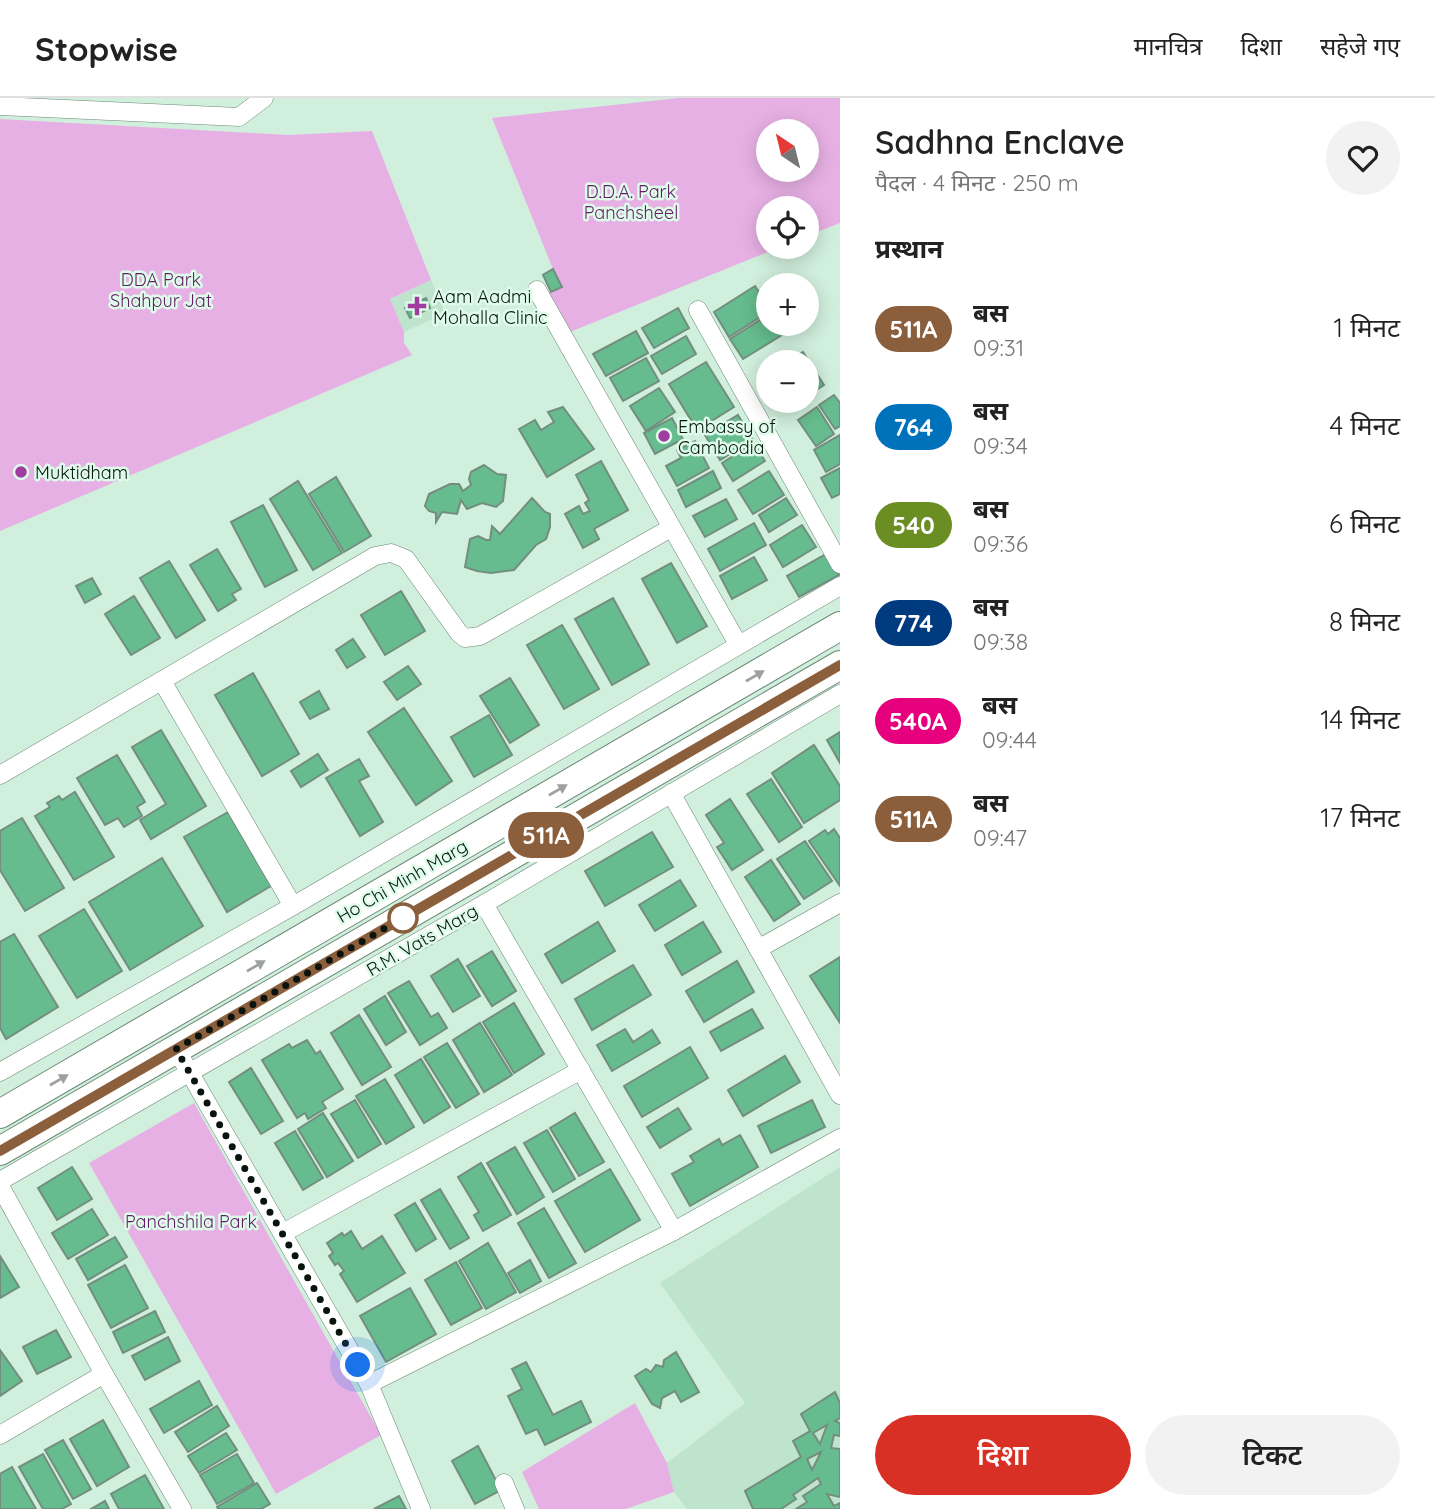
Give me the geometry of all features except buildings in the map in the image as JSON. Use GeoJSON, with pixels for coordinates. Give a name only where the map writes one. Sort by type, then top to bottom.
{"type":"FeatureCollection","features":[{"type":"Feature","properties":{"kind":"main road","name":"Ho Chi Minh Marg"},"geometry":{"type":"LineString","coordinates":[[0,1114],[840,626]]}},
{"type":"Feature","properties":{"kind":"main road","name":"Ho Chi Minh Marg"},"geometry":{"type":"LineString","coordinates":[[0,1151],[183,1061],[840,665]]}},
{"type":"Feature","properties":{"kind":"street"},"geometry":{"type":"LineString","coordinates":[[0,106],[239,117],[264,98]]}},
{"type":"Feature","properties":{"kind":"street"},"geometry":{"type":"LineString","coordinates":[[537,289],[738,644]]}},
{"type":"Feature","properties":{"kind":"street"},"geometry":{"type":"LineString","coordinates":[[698,310],[840,564]]}},
{"type":"Feature","properties":{"kind":"street"},"geometry":{"type":"LineString","coordinates":[[0,775],[374,556],[391,553],[406,559],[459,633],[465,638],[472,638],[480,636],[671,528]]}},
{"type":"Feature","properties":{"kind":"street"},"geometry":{"type":"LineString","coordinates":[[0,1072],[293,906],[840,586]]}},
{"type":"Feature","properties":{"kind":"street"},"geometry":{"type":"LineString","coordinates":[[162,681],[293,906]]}},
{"type":"Feature","properties":{"kind":"street","name":"R.M. Vats Marg"},"geometry":{"type":"LineString","coordinates":[[0,1184],[183,1061],[484,904],[840,694]]}},
{"type":"Feature","properties":{"kind":"street"},"geometry":{"type":"LineString","coordinates":[[671,793],[840,1095]]}},
{"type":"Feature","properties":{"kind":"street"},"geometry":{"type":"LineString","coordinates":[[758,949],[840,903]]}},
{"type":"Feature","properties":{"kind":"street"},"geometry":{"type":"LineString","coordinates":[[484,904],[674,1231]]}},
{"type":"Feature","properties":{"kind":"street"},"geometry":{"type":"LineString","coordinates":[[183,1061],[369,1384],[421,1509]]}},
{"type":"Feature","properties":{"kind":"street"},"geometry":{"type":"LineString","coordinates":[[283,1233],[581,1070]]}},
{"type":"Feature","properties":{"kind":"street"},"geometry":{"type":"LineString","coordinates":[[369,1384],[674,1231],[840,1138]]}},
{"type":"Feature","properties":{"kind":"street"},"geometry":{"type":"LineString","coordinates":[[0,1184],[182,1509]]}},
{"type":"Feature","properties":{"kind":"street"},"geometry":{"type":"LineString","coordinates":[[0,1435],[104,1374]]}},
{"type":"Feature","properties":{"kind":"street"},"geometry":{"type":"LineString","coordinates":[[504,1483],[515,1509]]}},
{"type":"Feature","properties":{"kind":"shaded area","name":"Aam Aadmi Mohalla Clinic"},"geometry":{"type":"Polygon","coordinates":[[[431,280],[445,313],[404,332],[390,299],[431,280]]]}},
{"type":"Feature","properties":{"kind":"shaded area"},"geometry":{"type":"Polygon","coordinates":[[[840,1167],[840,1509],[687,1509],[674,1492],[667,1463],[745,1403],[660,1283],[840,1167]]]}},
{"type":"Feature","properties":{"kind":"green space","name":"D.D.A. Park Panchsheel"},"geometry":{"type":"Polygon","coordinates":[[[679,98],[840,98],[840,223],[819,231],[819,196],[756,196],[756,257],[570,332],[547,295],[551,292],[543,275],[553,269],[492,118],[679,98]]]}},
{"type":"Feature","properties":{"kind":"green space","name":"DDA Park Shahpur Jat"},"geometry":{"type":"Polygon","coordinates":[[[0,119],[288,135],[372,131],[431,280],[390,299],[404,332],[404,343],[412,355],[0,531],[0,119]]]}},
{"type":"Feature","properties":{"kind":"green space","name":"Panchshila Park"},"geometry":{"type":"Polygon","coordinates":[[[194,1103],[381,1435],[276,1494],[89,1163],[194,1103]]]}},
{"type":"Feature","properties":{"kind":"green space"},"geometry":{"type":"Polygon","coordinates":[[[635,1403],[667,1463],[674,1492],[626,1509],[539,1509],[522,1472],[635,1403]]]}},
{"type":"Feature","properties":{"kind":"bus line","name":"511A"},"geometry":{"type":"LineString","coordinates":[[0,1151],[840,665]]}},
{"type":"Feature","properties":{"kind":"place","name":"Aam Aadmi Mohalla Clinic"},"geometry":{"type":"Point","coordinates":[417,306]}},
{"type":"Feature","properties":{"kind":"place","name":"Embassy of Cambodia"},"geometry":{"type":"Point","coordinates":[664,436]}},
{"type":"Feature","properties":{"kind":"place","name":"Muktidham"},"geometry":{"type":"Point","coordinates":[21,472]}},
{"type":"Feature","properties":{"kind":"route"},"geometry":{"type":"LineString","coordinates":[[358,1365],[176,1049],[413,912],[403,918]]}}]}
